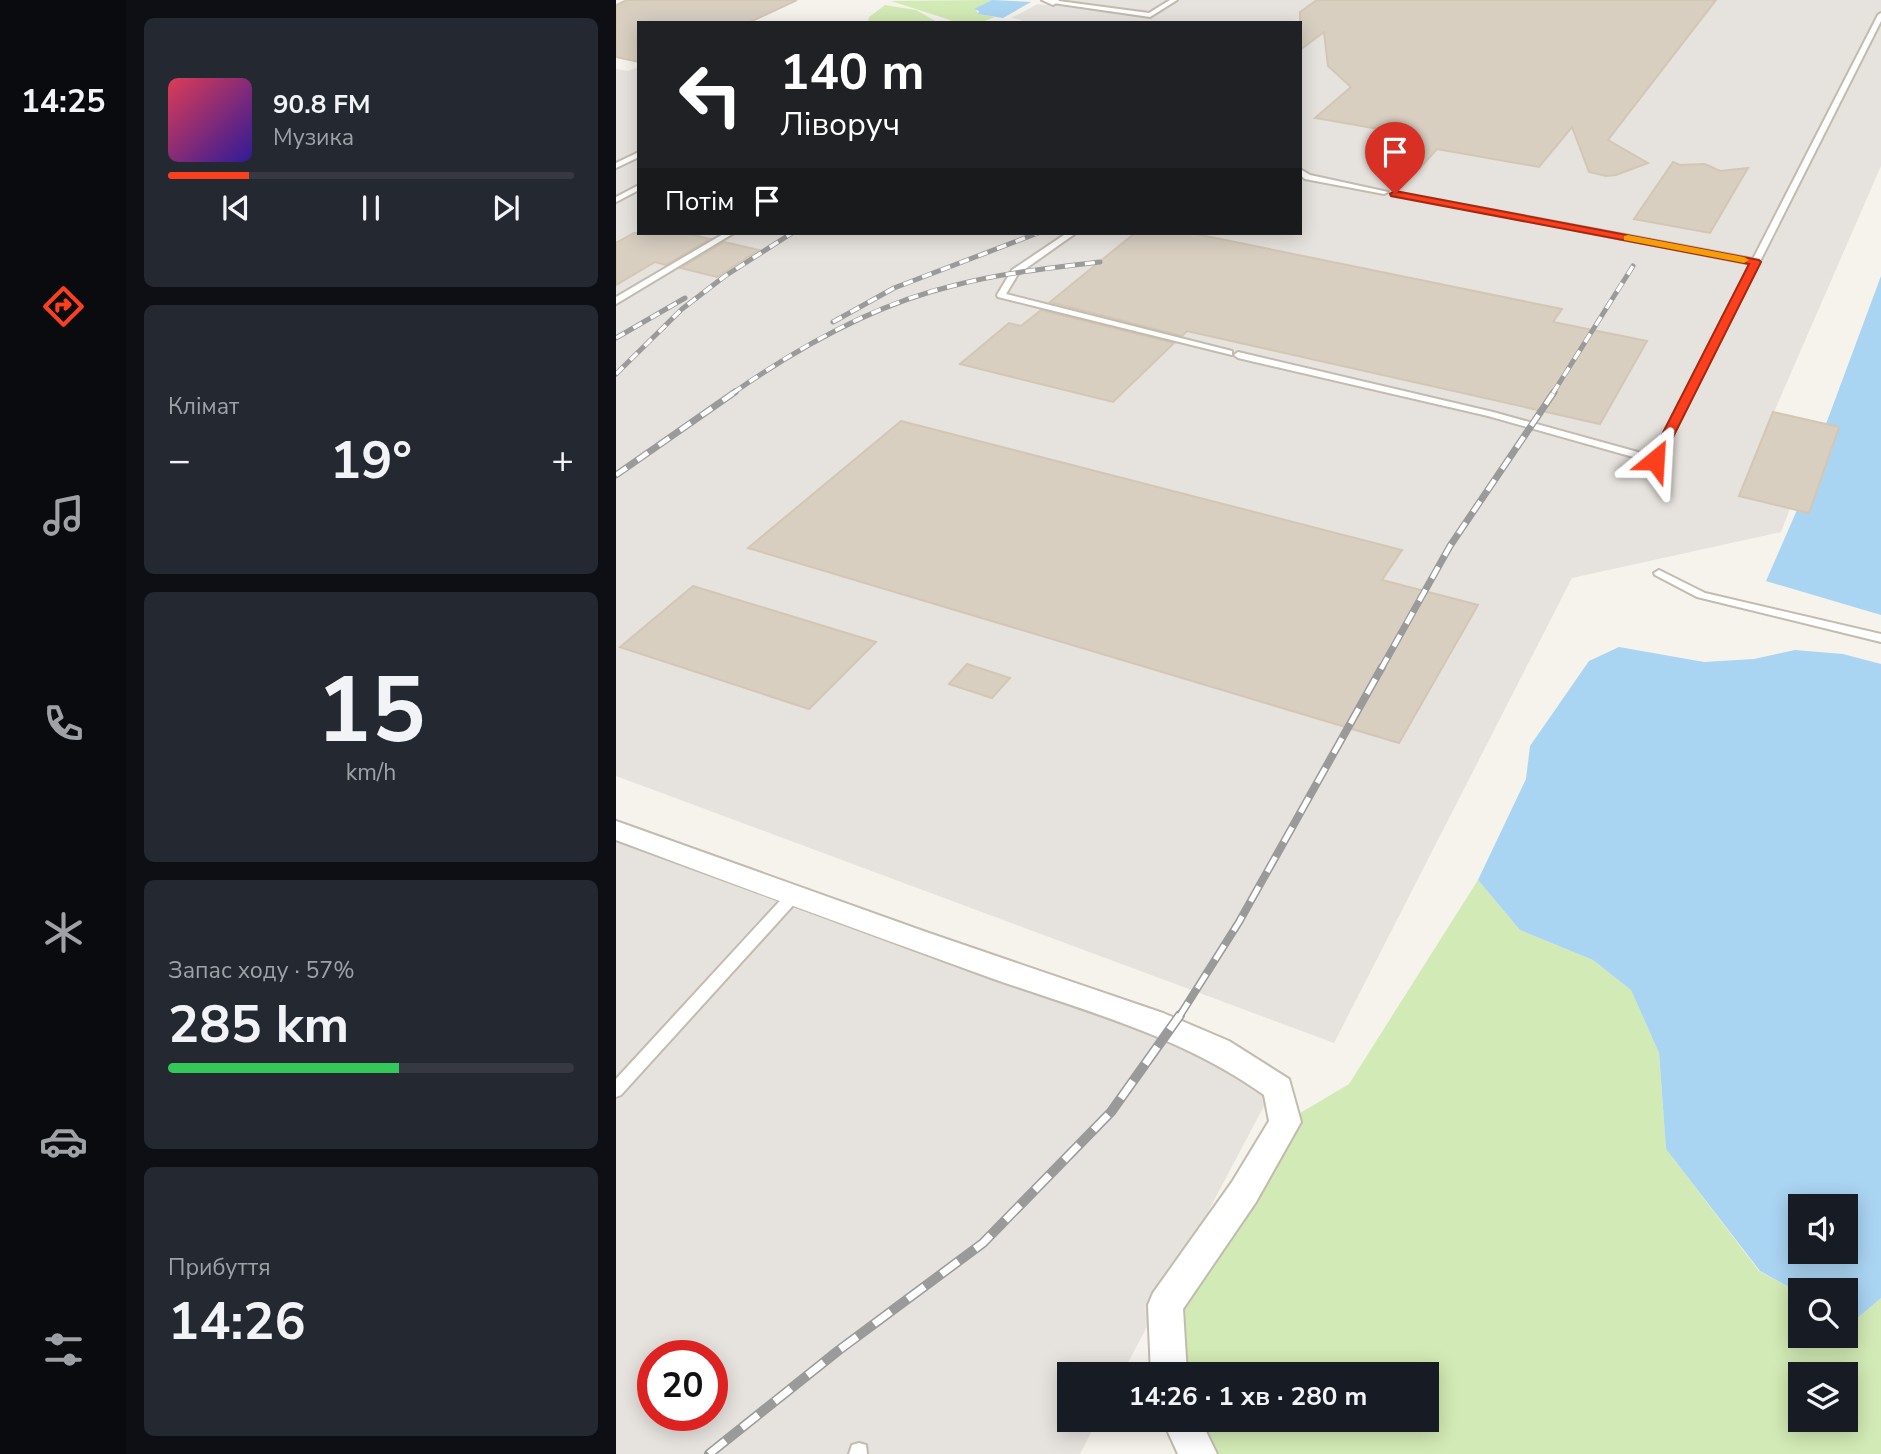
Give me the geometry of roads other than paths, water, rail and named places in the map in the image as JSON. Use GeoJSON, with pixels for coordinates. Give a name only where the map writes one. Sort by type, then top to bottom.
{"type":"FeatureCollection","features":[{"type":"Feature","properties":{"kind":"street"},"geometry":{"type":"LineString","coordinates":[[616,830],[1171,1030],[1251,1067],[1278,1088],[1285,1122],[1244,1192],[1165,1305],[1168,1362]]}},
{"type":"Feature","properties":{"kind":"street"},"geometry":{"type":"LineString","coordinates":[[1187,1432],[1198,1454]]}},
{"type":"Feature","properties":{"kind":"lane"},"geometry":{"type":"LineString","coordinates":[[1051,0],[1150,15]]}},
{"type":"Feature","properties":{"kind":"lane"},"geometry":{"type":"LineString","coordinates":[[1141,21],[1174,0]]}},
{"type":"Feature","properties":{"kind":"lane"},"geometry":{"type":"LineString","coordinates":[[1069,235],[1014,272],[1001,295],[1234,354],[1490,414],[1655,460],[1881,15]]}},
{"type":"Feature","properties":{"kind":"lane"},"geometry":{"type":"LineString","coordinates":[[616,166],[637,155]]}},
{"type":"Feature","properties":{"kind":"lane"},"geometry":{"type":"LineString","coordinates":[[1302,172],[1308,177],[1384,192]]}},
{"type":"Feature","properties":{"kind":"lane"},"geometry":{"type":"LineString","coordinates":[[616,192],[637,187]]}},
{"type":"Feature","properties":{"kind":"lane"},"geometry":{"type":"LineString","coordinates":[[616,200],[637,188]]}},
{"type":"Feature","properties":{"kind":"lane"},"geometry":{"type":"LineString","coordinates":[[1395,194],[1755,262]]}},
{"type":"Feature","properties":{"kind":"lane"},"geometry":{"type":"LineString","coordinates":[[616,302],[727,235]]}},
{"type":"Feature","properties":{"kind":"lane"},"geometry":{"type":"LineString","coordinates":[[1659,573],[1701,595],[1881,638]]}},
{"type":"Feature","properties":{"kind":"lane"},"geometry":{"type":"LineString","coordinates":[[616,1090],[793,896]]}},
{"type":"Feature","properties":{"kind":"water"},"geometry":{"type":"Polygon","coordinates":[[[992,0],[1031,2],[1003,18],[978,14],[979,11],[974,9],[992,0]]]}},
{"type":"Feature","properties":{"kind":"water"},"geometry":{"type":"Polygon","coordinates":[[[1881,276],[1881,615],[1766,581],[1838,427],[1826,424],[1881,276]]]}},
{"type":"Feature","properties":{"kind":"water"},"geometry":{"type":"Polygon","coordinates":[[[1619,647],[1704,662],[1754,659],[1795,650],[1843,654],[1881,664],[1881,1298],[1858,1318],[1858,1278],[1788,1278],[1788,1287],[1760,1271],[1666,1149],[1659,1053],[1631,990],[1593,960],[1520,930],[1478,880],[1526,779],[1530,746],[1589,661],[1619,647]]]}},
{"type":"Feature","properties":{"kind":"railway"},"geometry":{"type":"LineString","coordinates":[[616,374],[682,309],[725,276],[789,235]]}},
{"type":"Feature","properties":{"kind":"railway"},"geometry":{"type":"LineString","coordinates":[[833,322],[894,288],[1033,235]]}},
{"type":"Feature","properties":{"kind":"railway"},"geometry":{"type":"LineString","coordinates":[[733,393],[810,344],[894,304],[989,278],[1100,262]]}},
{"type":"Feature","properties":{"kind":"railway"},"geometry":{"type":"LineString","coordinates":[[1553,393],[1633,266]]}},
{"type":"Feature","properties":{"kind":"railway"},"geometry":{"type":"LineString","coordinates":[[616,338],[685,298]]}},
{"type":"Feature","properties":{"kind":"railway"},"geometry":{"type":"LineString","coordinates":[[616,475],[735,392]]}},
{"type":"Feature","properties":{"kind":"railway"},"geometry":{"type":"LineString","coordinates":[[1381,669],[1450,546],[1554,392]]}},
{"type":"Feature","properties":{"kind":"railway"},"geometry":{"type":"LineString","coordinates":[[1179,1017],[1239,922],[1382,667]]}},
{"type":"Feature","properties":{"kind":"railway"},"geometry":{"type":"LineString","coordinates":[[709,1454],[839,1350],[983,1243],[1111,1112],[1180,1015]]}}]}
